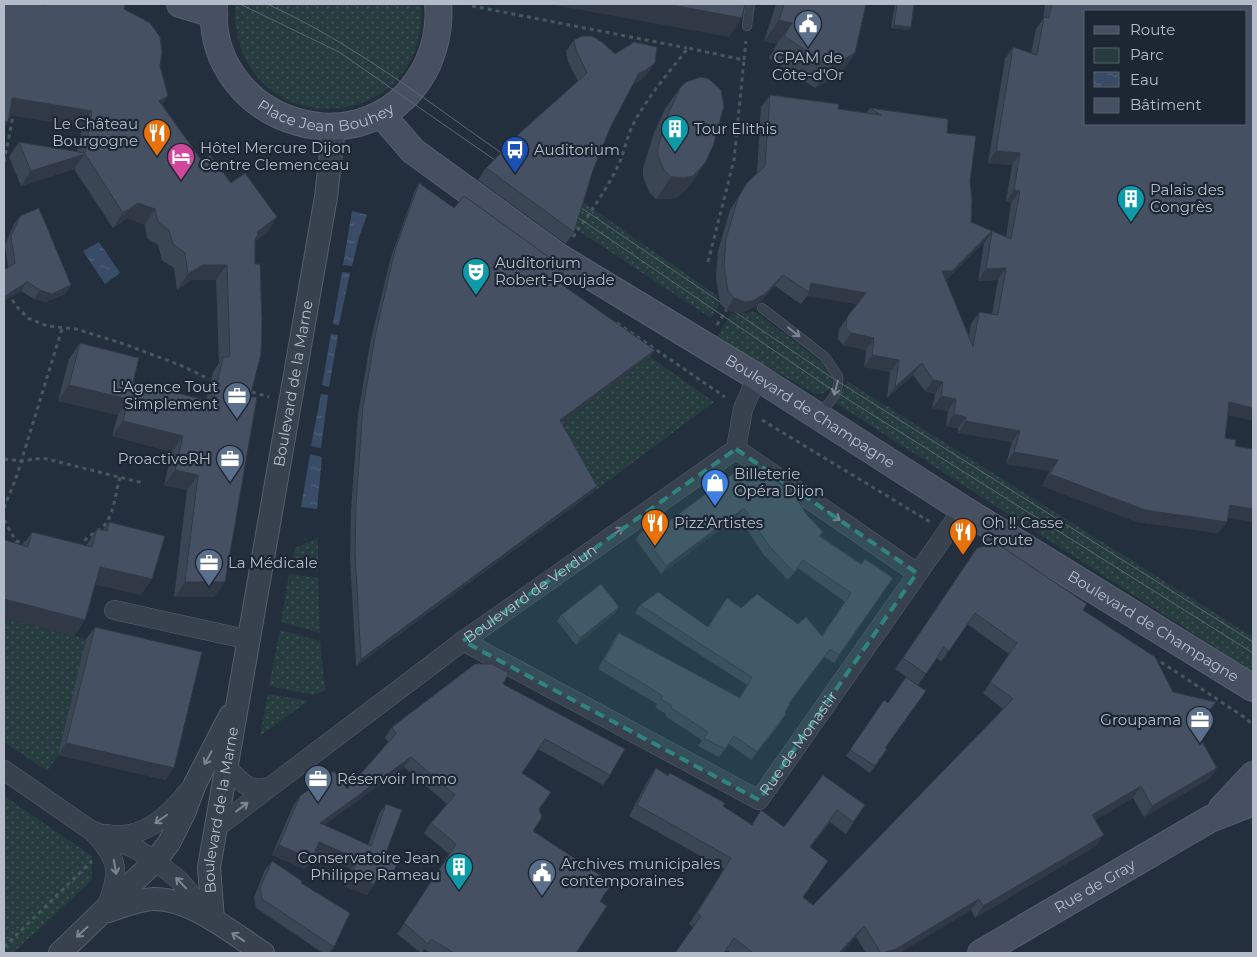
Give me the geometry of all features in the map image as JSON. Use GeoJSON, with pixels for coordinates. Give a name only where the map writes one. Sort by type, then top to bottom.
{"type":"FeatureCollection","features":[{"type":"Feature","properties":{"kind":"main road"},"geometry":{"type":"LineString","coordinates":[[180,4],[214,9]]}},
{"type":"Feature","properties":{"kind":"main road","name":"Place Jean Bouhey"},"geometry":{"type":"LineString","coordinates":[[214,9],[215,32],[227,67],[249,96],[280,117],[297,123],[334,127],[350,125],[381,114],[411,89],[423,72],[432,52],[438,31],[438,4]]}},
{"type":"Feature","properties":{"kind":"main road","name":"Boulevard de Champagne"},"geometry":{"type":"LineString","coordinates":[[381,114],[413,151],[559,257],[757,377],[963,509],[1253,688]]}},
{"type":"Feature","properties":{"kind":"main road","name":"Rue de Gray"},"geometry":{"type":"LineString","coordinates":[[1210,819],[1232,799],[1253,775]]}},
{"type":"Feature","properties":{"kind":"main road","name":"Rue de Gray"},"geometry":{"type":"LineString","coordinates":[[981,953],[1210,819],[1246,806],[1253,800]]}},
{"type":"Feature","properties":{"kind":"street","name":"Boulevard de la Marne"},"geometry":{"type":"LineString","coordinates":[[213,920],[208,880],[326,197],[334,127]]}},
{"type":"Feature","properties":{"kind":"street"},"geometry":{"type":"LineString","coordinates":[[757,377],[743,409],[736,449],[917,573]]}},
{"type":"Feature","properties":{"kind":"street","name":"Boulevard de Verdun"},"geometry":{"type":"LineString","coordinates":[[216,828],[462,641],[736,449]]}},
{"type":"Feature","properties":{"kind":"street","name":"Rue de Monastir"},"geometry":{"type":"LineString","coordinates":[[462,641],[759,800],[963,509]]}},
{"type":"Feature","properties":{"kind":"street"},"geometry":{"type":"LineString","coordinates":[[114,610],[250,640]]}},
{"type":"Feature","properties":{"kind":"street","name":"Boulevard de la Marne"},"geometry":{"type":"LineString","coordinates":[[60,953],[155,861],[172,836],[195,784],[239,699]]}},
{"type":"Feature","properties":{"kind":"street"},"geometry":{"type":"LineString","coordinates":[[228,768],[250,788],[258,790],[268,787]]}},
{"type":"Feature","properties":{"kind":"street"},"geometry":{"type":"LineString","coordinates":[[4,770],[89,829],[109,849],[116,864],[116,877],[104,912]]}},
{"type":"Feature","properties":{"kind":"street","name":"Boulevard de la Marne"},"geometry":{"type":"LineString","coordinates":[[89,829],[123,836],[138,833],[173,810],[195,784]]}},
{"type":"Feature","properties":{"kind":"street"},"geometry":{"type":"LineString","coordinates":[[89,829],[138,850],[155,861],[180,880],[213,920]]}},
{"type":"Feature","properties":{"kind":"street"},"geometry":{"type":"LineString","coordinates":[[104,912],[133,902],[153,899],[174,901],[213,920],[263,953]]}},
{"type":"Feature","properties":{"kind":"lane"},"geometry":{"type":"LineString","coordinates":[[747,26],[750,4]]}},
{"type":"Feature","properties":{"kind":"lane"},"geometry":{"type":"LineString","coordinates":[[762,308],[824,357],[838,376],[836,392],[825,408],[815,415]]}},
{"type":"Feature","properties":{"kind":"path"},"geometry":{"type":"LineString","coordinates":[[472,6],[744,60]]}},
{"type":"Feature","properties":{"kind":"path"},"geometry":{"type":"LineString","coordinates":[[708,262],[734,160],[747,26]]}},
{"type":"Feature","properties":{"kind":"path"},"geometry":{"type":"LineString","coordinates":[[559,257],[610,182],[620,164],[625,143],[638,115],[688,48]]}},
{"type":"Feature","properties":{"kind":"path"},"geometry":{"type":"LineString","coordinates":[[4,162],[15,106]]}},
{"type":"Feature","properties":{"kind":"path"},"geometry":{"type":"LineString","coordinates":[[4,285],[16,306],[28,318],[47,326],[76,329],[124,344],[180,365],[209,379]]}},
{"type":"Feature","properties":{"kind":"path"},"geometry":{"type":"LineString","coordinates":[[4,508],[22,461],[62,329]]}},
{"type":"Feature","properties":{"kind":"path"},"geometry":{"type":"LineString","coordinates":[[252,392],[274,399]]}},
{"type":"Feature","properties":{"kind":"path"},"geometry":{"type":"LineString","coordinates":[[4,459],[22,461],[43,458],[143,483]]}},
{"type":"Feature","properties":{"kind":"path"},"geometry":{"type":"LineString","coordinates":[[80,550],[86,538],[102,527],[108,519],[120,477]]}},
{"type":"Feature","properties":{"kind":"path"},"geometry":{"type":"LineString","coordinates":[[4,520],[16,541],[34,546]]}},
{"type":"Feature","properties":{"kind":"path"},"geometry":{"type":"LineString","coordinates":[[1244,717],[1253,725]]}},
{"type":"Feature","properties":{"kind":"path"},"geometry":{"type":"LineString","coordinates":[[4,947],[96,857]]}},
{"type":"Feature","properties":{"kind":"highlighted area"},"geometry":{"type":"Polygon","coordinates":[[[736,449],[917,573],[759,800],[463,641],[736,449]]]}},
{"type":"Feature","properties":{"kind":"green space"},"geometry":{"type":"Polygon","coordinates":[[[235,4],[421,4],[415,49],[395,82],[365,102],[330,109],[294,103],[263,83],[242,50],[235,4]]]}},
{"type":"Feature","properties":{"kind":"green space"},"geometry":{"type":"Polygon","coordinates":[[[582,201],[716,295],[719,304],[711,318],[573,227],[582,201]]]}},
{"type":"Feature","properties":{"kind":"green space"},"geometry":{"type":"Polygon","coordinates":[[[756,312],[825,365],[832,372],[832,387],[824,393],[816,394],[716,338],[731,314],[756,312]]]}},
{"type":"Feature","properties":{"kind":"green space"},"geometry":{"type":"Polygon","coordinates":[[[650,357],[714,402],[592,493],[555,427],[650,357]]]}},
{"type":"Feature","properties":{"kind":"green space"},"geometry":{"type":"Polygon","coordinates":[[[847,381],[1253,637],[1253,672],[836,403],[847,381]]]}},
{"type":"Feature","properties":{"kind":"green space"},"geometry":{"type":"Polygon","coordinates":[[[318,538],[318,571],[291,566],[295,548],[318,538]]]}},
{"type":"Feature","properties":{"kind":"green space"},"geometry":{"type":"Polygon","coordinates":[[[289,574],[318,578],[320,633],[281,622],[289,574]]]}},
{"type":"Feature","properties":{"kind":"green space"},"geometry":{"type":"Polygon","coordinates":[[[4,618],[86,639],[58,755],[47,771],[4,742],[4,618]]]}},
{"type":"Feature","properties":{"kind":"green space"},"geometry":{"type":"Polygon","coordinates":[[[280,630],[320,641],[325,690],[315,695],[269,686],[280,630]]]}},
{"type":"Feature","properties":{"kind":"green space"},"geometry":{"type":"Polygon","coordinates":[[[268,694],[308,701],[260,736],[268,694]]]}},
{"type":"Feature","properties":{"kind":"green space"},"geometry":{"type":"Polygon","coordinates":[[[4,796],[92,856],[92,880],[13,953],[4,953],[4,796]]]}},
{"type":"Feature","properties":{"kind":"water"},"geometry":{"type":"Polygon","coordinates":[[[352,211],[367,215],[352,266],[343,265],[352,211]]]}},
{"type":"Feature","properties":{"kind":"water"},"geometry":{"type":"Polygon","coordinates":[[[99,242],[120,273],[105,284],[83,251],[99,242]]]}},
{"type":"Feature","properties":{"kind":"water"},"geometry":{"type":"Polygon","coordinates":[[[342,272],[350,273],[339,325],[333,324],[342,272]]]}},
{"type":"Feature","properties":{"kind":"water"},"geometry":{"type":"Polygon","coordinates":[[[331,334],[338,335],[329,387],[322,385],[331,334]]]}},
{"type":"Feature","properties":{"kind":"water"},"geometry":{"type":"Polygon","coordinates":[[[321,394],[328,395],[321,448],[311,446],[321,394]]]}},
{"type":"Feature","properties":{"kind":"water"},"geometry":{"type":"Polygon","coordinates":[[[310,454],[322,457],[317,509],[301,507],[310,454]]]}},
{"type":"Feature","properties":{"kind":"building"},"geometry":{"type":"Polygon","coordinates":[[[4,4],[125,4],[124,9],[150,23],[160,37],[162,52],[160,66],[168,96],[159,101],[202,161],[210,155],[231,183],[245,173],[277,217],[257,232],[258,235],[255,239],[255,264],[260,264],[261,354],[250,397],[257,397],[225,582],[185,582],[198,475],[175,470],[183,436],[123,421],[128,399],[69,385],[80,343],[139,358],[133,382],[213,402],[223,357],[230,357],[227,265],[202,265],[188,274],[185,253],[173,244],[169,230],[158,222],[155,209],[138,203],[123,213],[85,154],[31,171],[19,142],[85,153],[92,111],[12,98],[8,122],[4,121],[4,4]]]}},
{"type":"Feature","properties":{"kind":"building"},"geometry":{"type":"Polygon","coordinates":[[[666,4],[745,4],[742,18],[666,4]]]}},
{"type":"Feature","properties":{"kind":"building"},"geometry":{"type":"Polygon","coordinates":[[[784,4],[866,4],[855,53],[830,67],[784,36],[792,23],[779,20],[784,4]]]}},
{"type":"Feature","properties":{"kind":"building"},"geometry":{"type":"Polygon","coordinates":[[[897,4],[914,4],[911,27],[894,25],[897,4]]]}},
{"type":"Feature","properties":{"kind":"building"},"geometry":{"type":"Polygon","coordinates":[[[1052,4],[1253,4],[1253,408],[1229,402],[1225,438],[1236,440],[1235,446],[1253,449],[1253,509],[1230,505],[1227,522],[1145,510],[1050,474],[1058,460],[1014,452],[1020,431],[966,421],[966,417],[954,414],[956,399],[941,396],[943,382],[933,380],[922,363],[895,387],[899,360],[872,355],[874,338],[851,333],[846,328],[847,317],[866,293],[811,283],[809,292],[783,275],[765,294],[752,301],[745,302],[734,298],[728,291],[724,266],[726,239],[738,198],[747,183],[765,166],[770,95],[839,104],[838,109],[881,115],[870,108],[948,119],[947,133],[976,136],[970,181],[972,200],[971,222],[1011,239],[1020,191],[1014,190],[1020,153],[996,151],[1013,47],[1037,55],[1044,17],[1049,18],[1052,4]],[[992,231],[952,271],[942,271],[973,347],[979,312],[998,315],[1006,268],[986,269],[992,231]]]}},
{"type":"Feature","properties":{"kind":"building"},"geometry":{"type":"Polygon","coordinates":[[[582,36],[592,36],[615,54],[634,42],[657,47],[655,63],[639,73],[611,126],[593,170],[574,232],[486,168],[522,131],[587,73],[576,50],[574,40],[582,36]]]}},
{"type":"Feature","properties":{"kind":"building","name":"Tour Elithis"},"geometry":{"type":"Polygon","coordinates":[[[701,77],[709,79],[721,90],[724,106],[713,146],[705,163],[693,176],[684,178],[671,177],[664,170],[658,156],[658,147],[669,112],[680,88],[686,82],[701,77]]]}},
{"type":"Feature","properties":{"kind":"building"},"geometry":{"type":"Polygon","coordinates":[[[419,183],[454,208],[464,196],[564,268],[561,284],[655,350],[560,420],[597,486],[361,659],[355,552],[356,504],[363,407],[376,332],[395,250],[419,183]]]}},
{"type":"Feature","properties":{"kind":"building"},"geometry":{"type":"Polygon","coordinates":[[[39,208],[71,285],[52,294],[40,290],[27,282],[4,297],[4,270],[15,263],[11,236],[20,216],[39,208]]]}},
{"type":"Feature","properties":{"kind":"building"},"geometry":{"type":"Polygon","coordinates":[[[738,470],[759,470],[792,492],[807,515],[823,532],[819,536],[861,564],[865,559],[893,578],[839,655],[830,649],[789,703],[786,714],[757,752],[734,736],[725,749],[704,738],[708,732],[671,708],[672,706],[661,699],[663,696],[604,660],[619,633],[740,698],[752,677],[640,605],[658,592],[708,627],[727,598],[741,608],[757,594],[798,624],[806,617],[822,636],[851,593],[803,560],[794,572],[769,546],[744,508],[666,566],[641,532],[663,515],[668,522],[738,470]]]}},
{"type":"Feature","properties":{"kind":"building"},"geometry":{"type":"Polygon","coordinates":[[[109,522],[165,536],[152,579],[100,567],[85,620],[4,599],[4,540],[28,547],[32,532],[92,547],[97,529],[107,531],[109,522]]]}},
{"type":"Feature","properties":{"kind":"building"},"geometry":{"type":"Polygon","coordinates":[[[996,543],[1087,604],[1083,610],[1155,657],[1173,692],[1216,702],[1195,729],[1217,768],[1152,806],[1141,786],[1092,815],[1104,835],[983,906],[979,899],[896,949],[881,953],[864,926],[839,953],[753,953],[734,938],[724,953],[675,953],[701,916],[697,913],[731,858],[637,805],[656,768],[668,776],[670,773],[725,803],[723,806],[752,825],[761,810],[784,827],[823,775],[865,805],[853,822],[837,810],[810,847],[828,861],[803,897],[813,905],[1013,699],[990,682],[1017,643],[975,613],[949,651],[944,647],[926,674],[903,658],[977,548],[996,543]]]}},
{"type":"Feature","properties":{"kind":"building"},"geometry":{"type":"Polygon","coordinates":[[[601,584],[619,607],[580,638],[561,615],[601,584]]]}},
{"type":"Feature","properties":{"kind":"building"},"geometry":{"type":"Polygon","coordinates":[[[95,627],[202,652],[174,768],[66,743],[95,627]]]}},
{"type":"Feature","properties":{"kind":"building"},"geometry":{"type":"Polygon","coordinates":[[[475,664],[492,664],[509,673],[503,684],[625,749],[610,775],[545,739],[522,773],[551,792],[539,809],[542,817],[533,831],[609,881],[609,888],[600,901],[607,906],[576,953],[454,953],[431,939],[428,944],[404,923],[456,844],[431,823],[455,795],[411,757],[320,823],[371,846],[386,804],[402,810],[386,853],[399,859],[393,873],[381,868],[374,885],[351,875],[358,859],[319,842],[312,859],[279,845],[300,796],[334,771],[347,789],[396,734],[392,727],[475,664]]]}},
{"type":"Feature","properties":{"kind":"building"},"geometry":{"type":"Polygon","coordinates":[[[906,677],[926,691],[885,748],[887,749],[875,766],[850,750],[884,700],[888,703],[906,677]]]}},
{"type":"Feature","properties":{"kind":"building"},"geometry":{"type":"Polygon","coordinates":[[[272,861],[302,881],[301,883],[350,913],[334,947],[262,899],[260,888],[272,861]]]}},
{"type":"Feature","properties":{"kind":"tram line"},"geometry":{"type":"LineString","coordinates":[[240,4],[339,52],[505,167]]}},
{"type":"Feature","properties":{"kind":"tram line"},"geometry":{"type":"LineString","coordinates":[[267,4],[300,20],[363,57],[513,161]]}},
{"type":"Feature","properties":{"kind":"tram line"},"geometry":{"type":"LineString","coordinates":[[571,201],[831,377],[1253,642]]}},
{"type":"Feature","properties":{"kind":"tram line"},"geometry":{"type":"LineString","coordinates":[[567,210],[825,385],[1253,653]]}},
{"type":"Feature","properties":{"kind":"place","name":"CPAM de Côte-d'Or"},"geometry":{"type":"Point","coordinates":[808,48]}},
{"type":"Feature","properties":{"kind":"place","name":"Tour Elithis"},"geometry":{"type":"Point","coordinates":[675,153]}},
{"type":"Feature","properties":{"kind":"place","name":"Le Château Bourgogne"},"geometry":{"type":"Point","coordinates":[157,157]}},
{"type":"Feature","properties":{"kind":"place","name":"Auditorium"},"geometry":{"type":"Point","coordinates":[515,174]}},
{"type":"Feature","properties":{"kind":"place","name":"Hôtel Mercure Dijon Centre Clemenceau"},"geometry":{"type":"Point","coordinates":[181,181]}},
{"type":"Feature","properties":{"kind":"place","name":"Palais des Congrès"},"geometry":{"type":"Point","coordinates":[1131,223]}},
{"type":"Feature","properties":{"kind":"place","name":"Auditorium Robert-Poujade"},"geometry":{"type":"Point","coordinates":[476,296]}},
{"type":"Feature","properties":{"kind":"place","name":"L'Agence Tout Simplement"},"geometry":{"type":"Point","coordinates":[237,420]}},
{"type":"Feature","properties":{"kind":"place","name":"ProactiveRH"},"geometry":{"type":"Point","coordinates":[230,483]}},
{"type":"Feature","properties":{"kind":"place","name":"Billeterie Opéra Dijon"},"geometry":{"type":"Point","coordinates":[715,507]}},
{"type":"Feature","properties":{"kind":"place","name":"Pizz'Artistes"},"geometry":{"type":"Point","coordinates":[655,547]}},
{"type":"Feature","properties":{"kind":"place","name":"Oh !! Casse Croute"},"geometry":{"type":"Point","coordinates":[963,556]}},
{"type":"Feature","properties":{"kind":"place","name":"La Médicale"},"geometry":{"type":"Point","coordinates":[209,587]}},
{"type":"Feature","properties":{"kind":"place","name":"Groupama"},"geometry":{"type":"Point","coordinates":[1200,744]}},
{"type":"Feature","properties":{"kind":"place","name":"Réservoir Immo"},"geometry":{"type":"Point","coordinates":[318,803]}},
{"type":"Feature","properties":{"kind":"place","name":"Conservatoire Jean Philippe Rameau"},"geometry":{"type":"Point","coordinates":[459,891]}},
{"type":"Feature","properties":{"kind":"place","name":"Archives municipales contemporaines"},"geometry":{"type":"Point","coordinates":[542,897]}}]}
